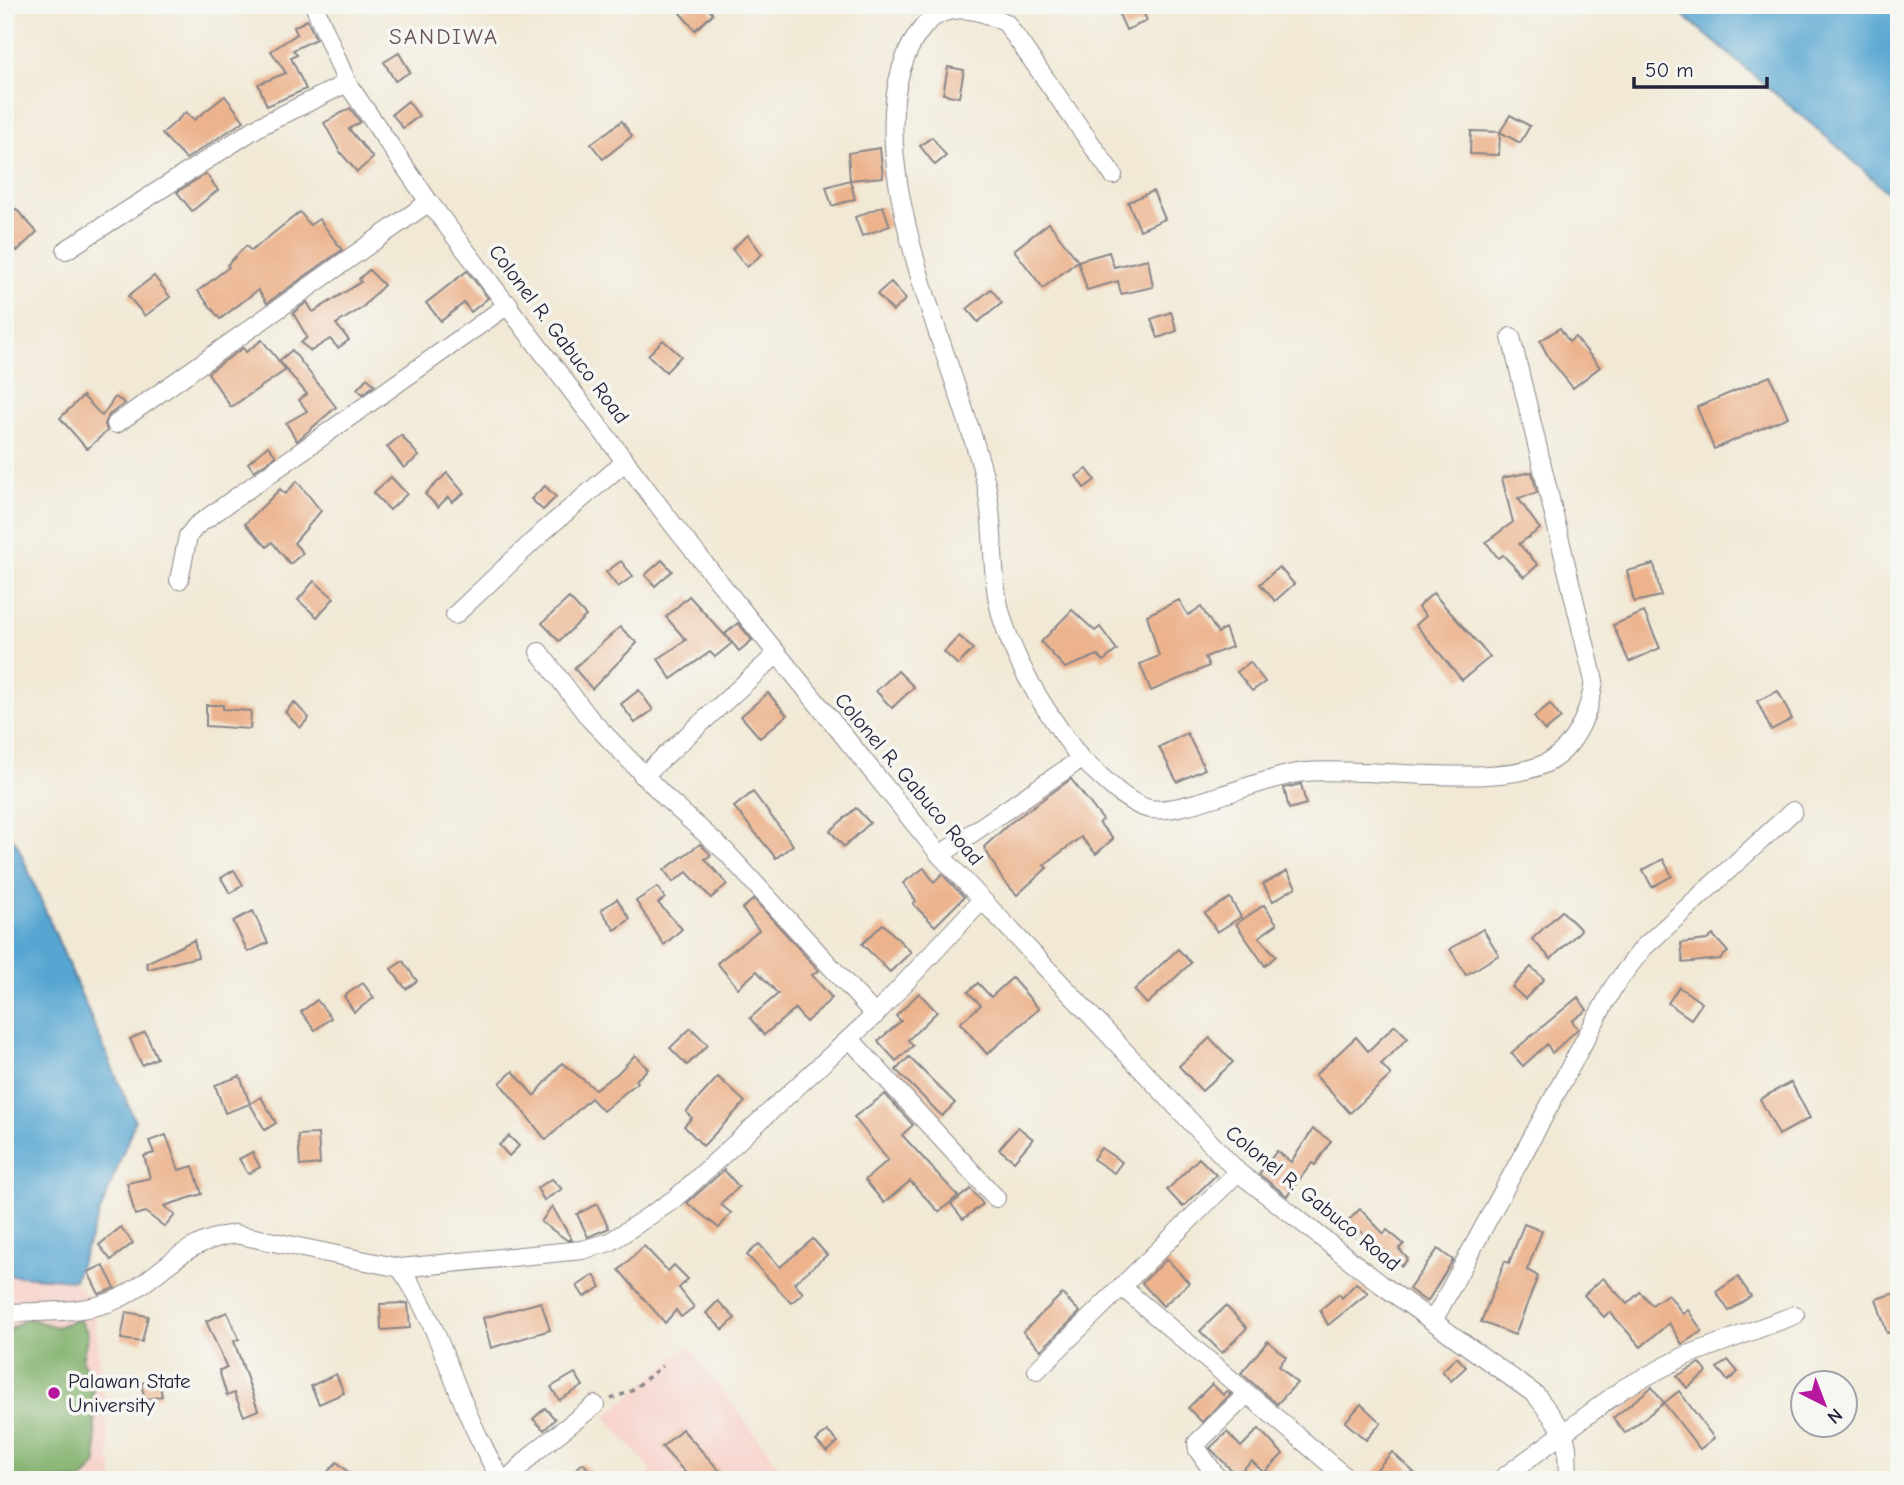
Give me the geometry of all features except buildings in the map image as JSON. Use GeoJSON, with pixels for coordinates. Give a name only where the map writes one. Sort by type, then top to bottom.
{"type":"FeatureCollection","features":[{"type":"Feature","properties":{"kind":"street","name":"Colonel R. Gabuco Road"},"geometry":{"type":"LineString","coordinates":[[314,5],[347,83],[429,202],[776,654],[940,855],[1238,1172],[1359,1268],[1536,1395],[1563,1431],[1567,1447],[1568,1480]]}},
{"type":"Feature","properties":{"kind":"street"},"geometry":{"type":"LineString","coordinates":[[1114,175],[1006,23],[986,12],[964,7],[929,20],[912,40],[898,72],[894,134],[898,185],[909,241],[985,482],[1002,618],[1029,681],[1081,759],[1131,800],[1149,808],[1168,809],[1262,781],[1304,772],[1377,771],[1496,776],[1530,770],[1554,759],[1571,741],[1591,707],[1594,681],[1511,337]]}},
{"type":"Feature","properties":{"kind":"street"},"geometry":{"type":"LineString","coordinates":[[66,250],[258,127],[347,83]]}},
{"type":"Feature","properties":{"kind":"street"},"geometry":{"type":"LineString","coordinates":[[117,424],[429,202]]}},
{"type":"Feature","properties":{"kind":"street"},"geometry":{"type":"LineString","coordinates":[[179,580],[188,536],[196,526],[509,304]]}},
{"type":"Feature","properties":{"kind":"street"},"geometry":{"type":"LineString","coordinates":[[455,615],[545,530],[626,461]]}},
{"type":"Feature","properties":{"kind":"street"},"geometry":{"type":"LineString","coordinates":[[539,652],[590,719],[643,776],[726,852],[875,1015]]}},
{"type":"Feature","properties":{"kind":"street"},"geometry":{"type":"LineString","coordinates":[[643,776],[776,654]]}},
{"type":"Feature","properties":{"kind":"street"},"geometry":{"type":"LineString","coordinates":[[940,855],[1081,759]]}},
{"type":"Feature","properties":{"kind":"street"},"geometry":{"type":"LineString","coordinates":[[1433,1321],[1615,986],[1643,948],[1793,811]]}},
{"type":"Feature","properties":{"kind":"street"},"geometry":{"type":"LineString","coordinates":[[5,1313],[81,1308],[116,1300],[144,1284],[192,1245],[212,1237],[235,1234],[400,1268],[582,1250],[610,1242],[676,1198],[850,1039],[981,901]]}},
{"type":"Feature","properties":{"kind":"street"},"geometry":{"type":"LineString","coordinates":[[850,1039],[996,1198]]}},
{"type":"Feature","properties":{"kind":"street"},"geometry":{"type":"LineString","coordinates":[[1037,1370],[1238,1172]]}},
{"type":"Feature","properties":{"kind":"street"},"geometry":{"type":"LineString","coordinates":[[400,1268],[413,1285],[494,1470],[505,1480],[535,1452],[596,1405]]}},
{"type":"Feature","properties":{"kind":"street"},"geometry":{"type":"LineString","coordinates":[[1123,1288],[1349,1480]]}},
{"type":"Feature","properties":{"kind":"street"},"geometry":{"type":"LineString","coordinates":[[1500,1480],[1624,1388],[1685,1356],[1795,1315]]}},
{"type":"Feature","properties":{"kind":"street"},"geometry":{"type":"LineString","coordinates":[[1218,1479],[1198,1450],[1197,1443],[1246,1395]]}},
{"type":"Feature","properties":{"kind":"path"},"geometry":{"type":"LineString","coordinates":[[596,1405],[631,1391],[662,1366]]}},
{"type":"Feature","properties":{"kind":"shaded area","name":"Palawan State University"},"geometry":{"type":"Polygon","coordinates":[[[5,1275],[74,1280],[93,1306],[113,1480],[5,1480],[5,1275]]]}},
{"type":"Feature","properties":{"kind":"shaded area"},"geometry":{"type":"Polygon","coordinates":[[[689,1345],[789,1480],[643,1480],[652,1471],[606,1417],[689,1345]]]}},
{"type":"Feature","properties":{"kind":"green space","name":"Palawan State University"},"geometry":{"type":"Polygon","coordinates":[[[27,1318],[56,1327],[79,1319],[88,1333],[82,1360],[92,1381],[97,1464],[82,1480],[5,1480],[5,1333],[27,1318]]]}},
{"type":"Feature","properties":{"kind":"water"},"geometry":{"type":"Polygon","coordinates":[[[1671,5],[1899,5],[1899,203],[1836,145],[1671,5]]]}},
{"type":"Feature","properties":{"kind":"water"},"geometry":{"type":"Polygon","coordinates":[[[5,830],[17,844],[135,1121],[74,1280],[5,1275],[5,830]]]}},
{"type":"Feature","properties":{"kind":"place","name":"Palawan State University"},"geometry":{"type":"Point","coordinates":[54,1393]}},
{"type":"Feature","properties":{"kind":"district","name":"SANDIWA"},"geometry":{"type":"Point","coordinates":[444,36]}}]}
